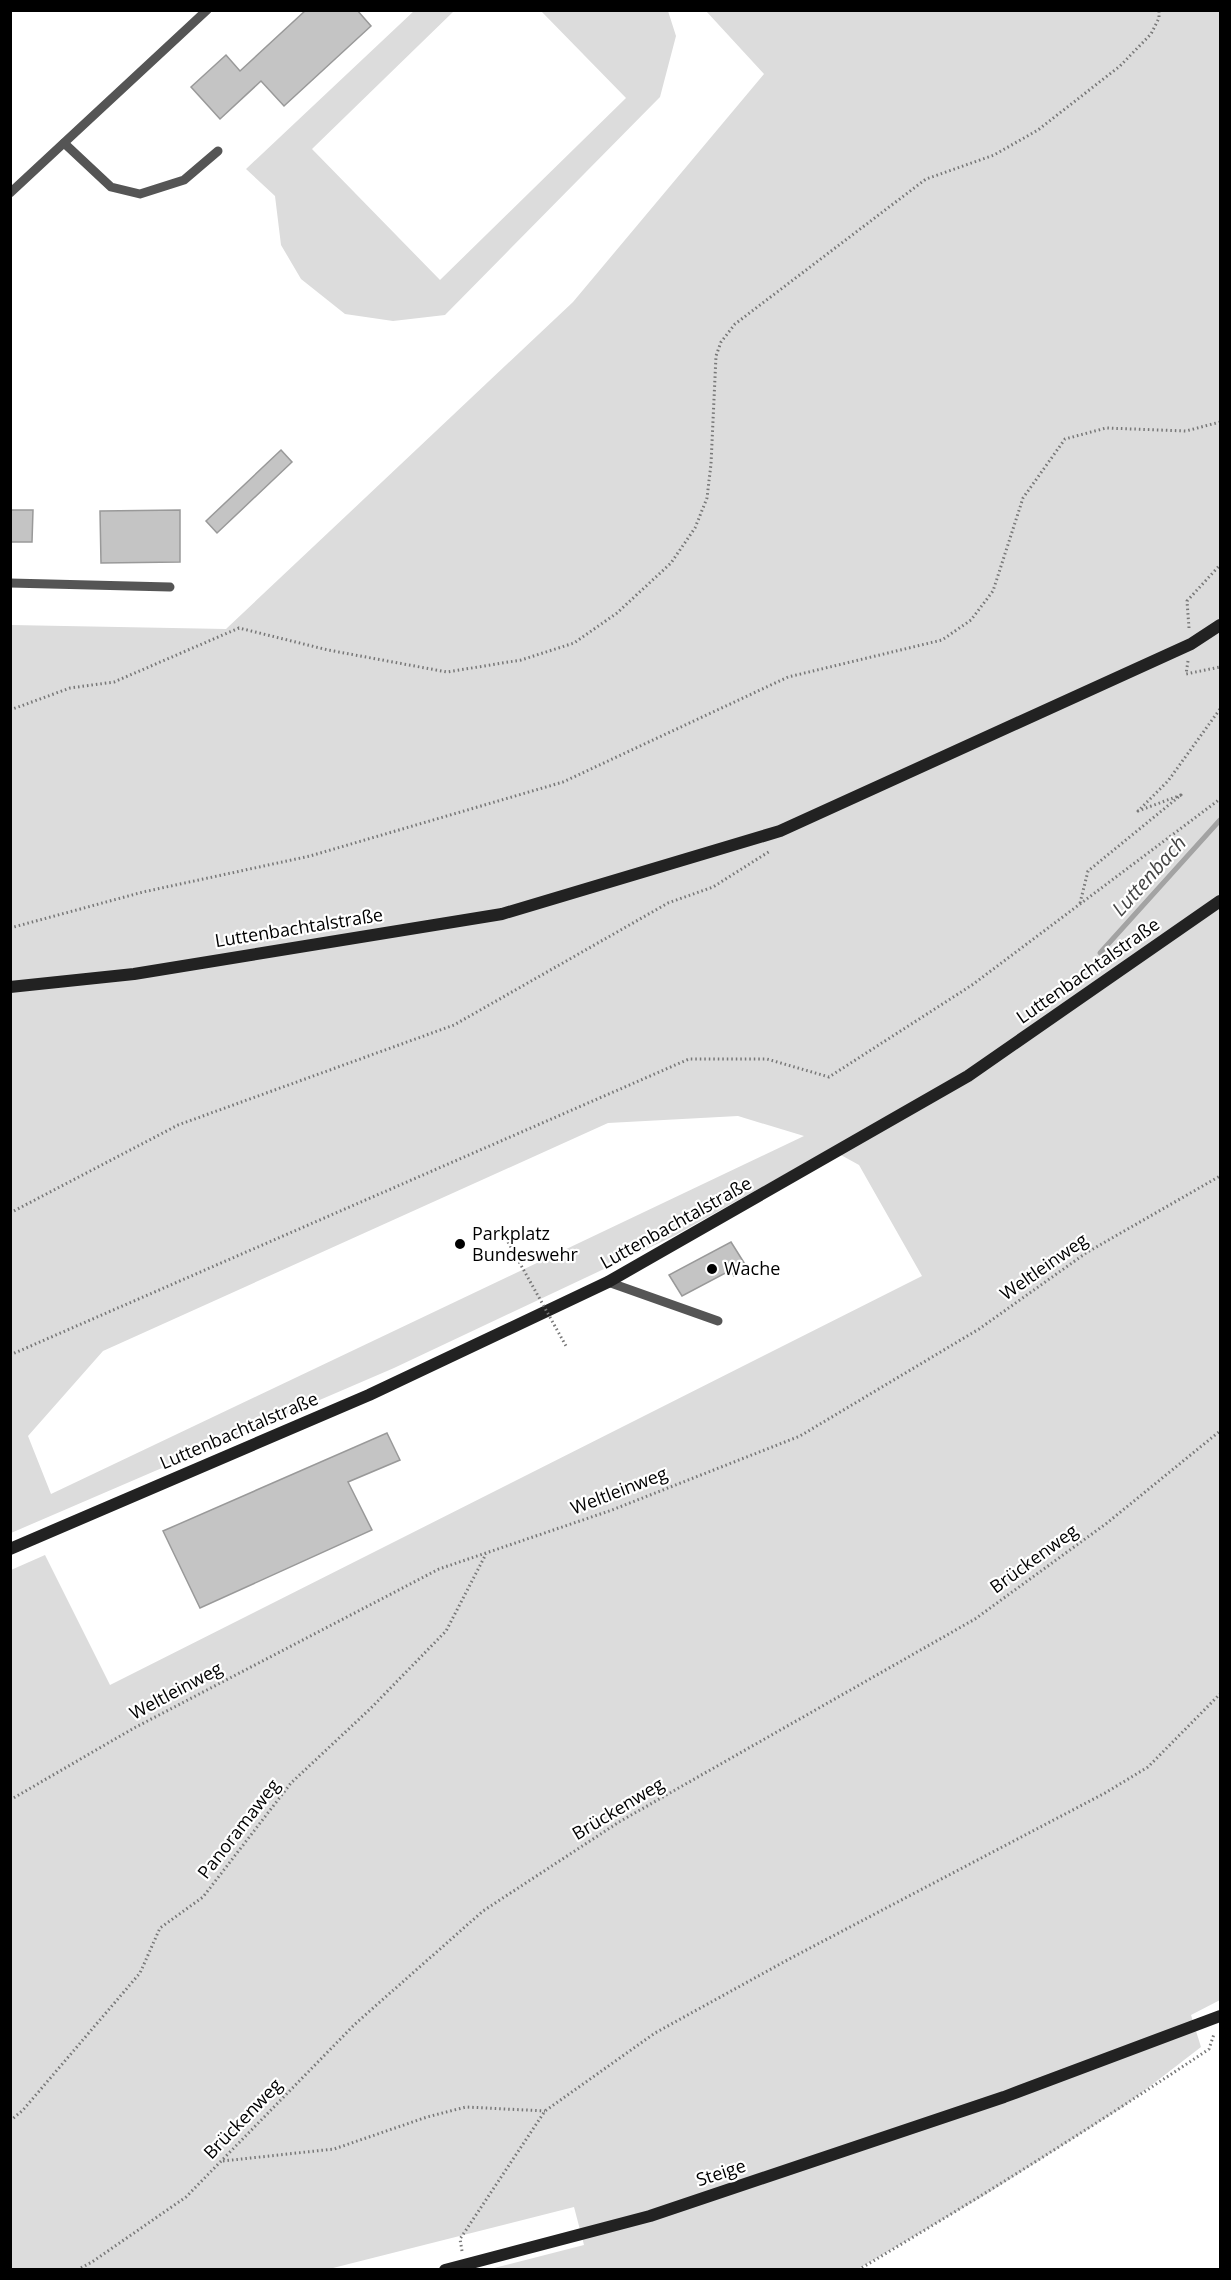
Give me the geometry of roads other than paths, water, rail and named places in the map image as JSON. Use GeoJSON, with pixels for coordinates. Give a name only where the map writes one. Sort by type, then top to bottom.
{"type":"FeatureCollection","features":[{"type":"Feature","properties":{"kind":"street","name":"Luttenbachtalstraße"},"geometry":{"type":"LineString","coordinates":[[10,987],[134,974],[502,914],[780,831],[1191,644],[1221,625]]}},
{"type":"Feature","properties":{"kind":"street","name":"Luttenbachtalstraße"},"geometry":{"type":"LineString","coordinates":[[10,1549],[369,1395],[608,1282],[968,1076],[1221,901]]}},
{"type":"Feature","properties":{"kind":"street","name":"Steige"},"geometry":{"type":"LineString","coordinates":[[445,2270],[650,2216],[1004,2097],[1218,2017]]}},
{"type":"Feature","properties":{"kind":"lane"},"geometry":{"type":"LineString","coordinates":[[10,193],[207,10]]}},
{"type":"Feature","properties":{"kind":"lane"},"geometry":{"type":"LineString","coordinates":[[64,143],[111,187],[140,194],[184,180],[218,151]]}},
{"type":"Feature","properties":{"kind":"lane"},"geometry":{"type":"LineString","coordinates":[[10,583],[170,587]]}},
{"type":"Feature","properties":{"kind":"lane"},"geometry":{"type":"LineString","coordinates":[[608,1282],[718,1321]]}},
{"type":"Feature","properties":{"kind":"waterway","name":"Luttenbach"},"geometry":{"type":"LineString","coordinates":[[1100,953],[1220,820]]}},
{"type":"Feature","properties":{"kind":"place","name":"Parkplatz Bundeswehr"},"geometry":{"type":"Point","coordinates":[460,1244]}},
{"type":"Feature","properties":{"kind":"place","name":"Wache"},"geometry":{"type":"Point","coordinates":[712,1269]}}]}
